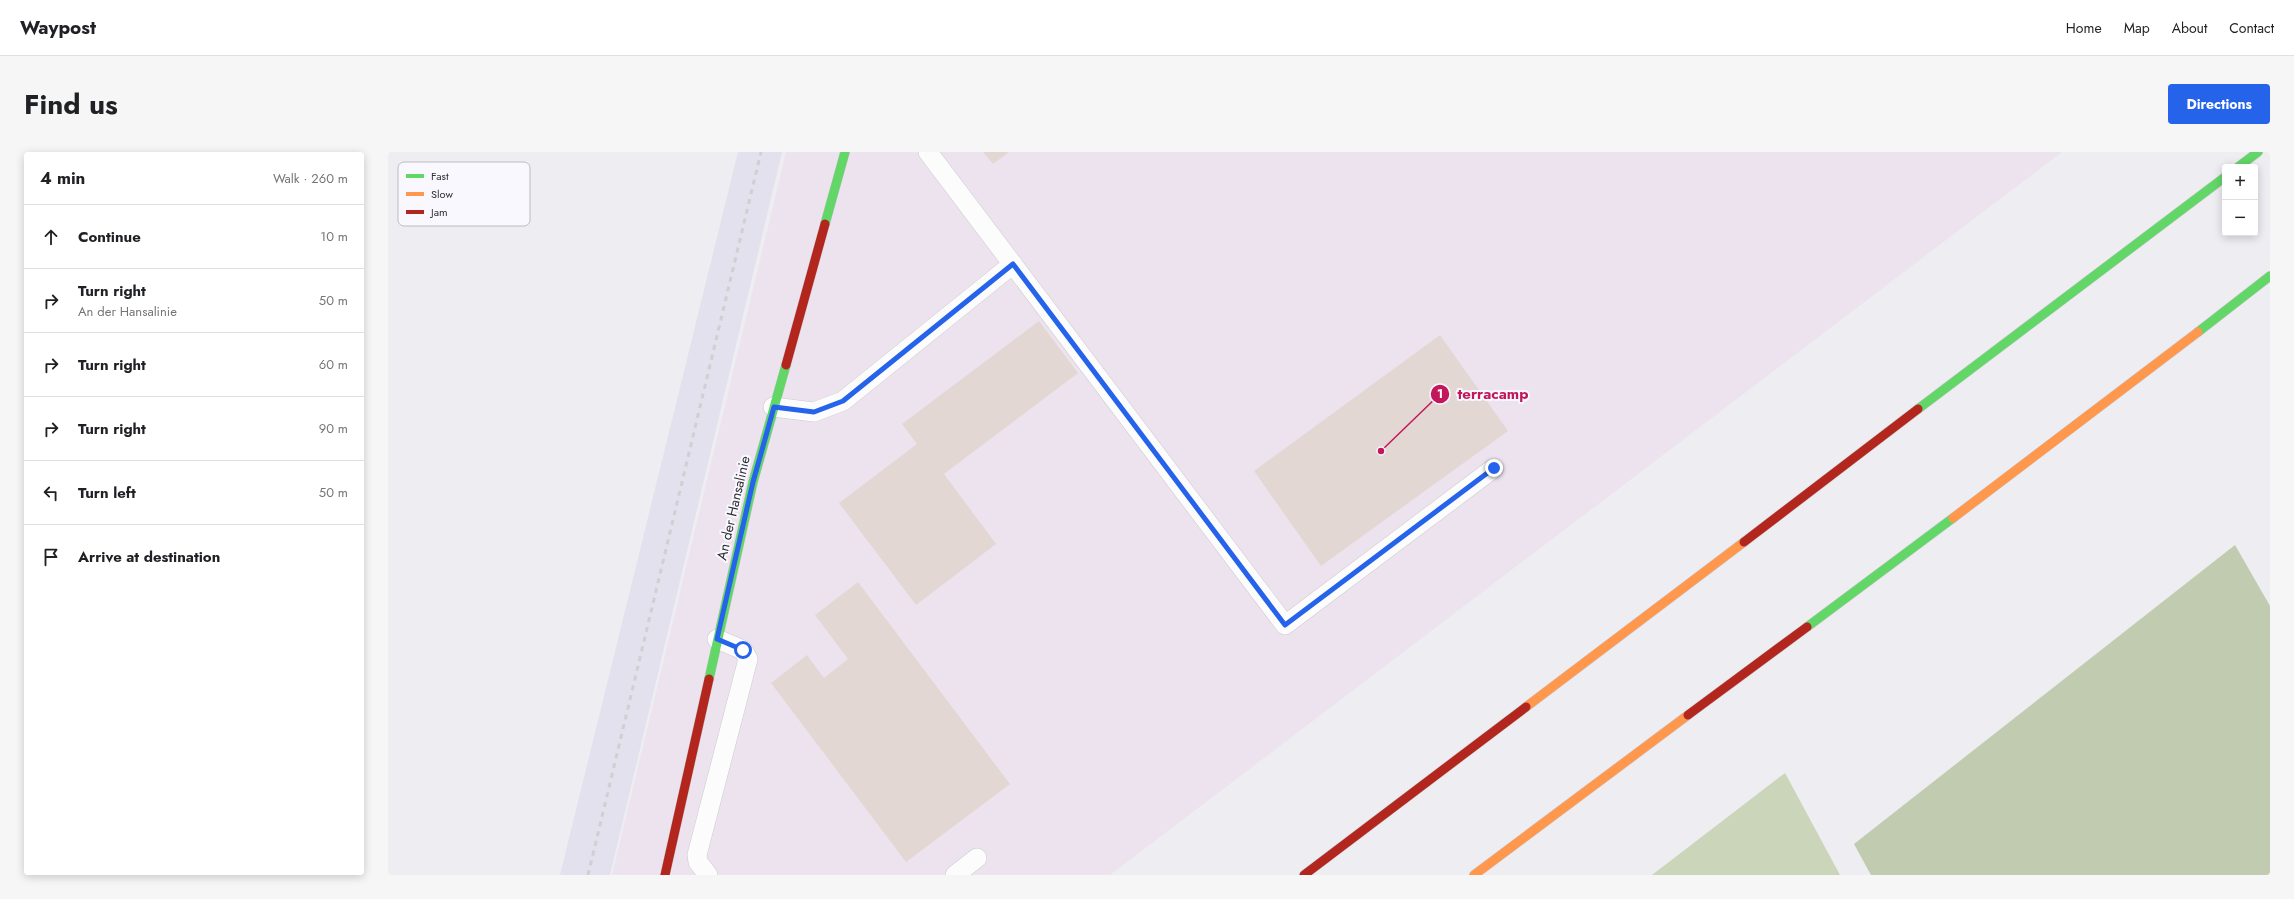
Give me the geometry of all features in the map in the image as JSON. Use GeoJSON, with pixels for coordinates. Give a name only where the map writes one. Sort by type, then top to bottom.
{"type":"FeatureCollection","features":[{"type":"Feature","properties":{"kind":"main road","name":"An der Hansalinie"},"geometry":{"type":"LineString","coordinates":[[665,875],[753,482],[845,152]]}},
{"type":"Feature","properties":{"kind":"main road"},"geometry":{"type":"LineString","coordinates":[[2242,164],[2258,152]]}},
{"type":"Feature","properties":{"kind":"main road"},"geometry":{"type":"LineString","coordinates":[[1304,875],[2222,179]]}},
{"type":"Feature","properties":{"kind":"main road"},"geometry":{"type":"LineString","coordinates":[[1474,875],[2050,446],[2270,276]]}},
{"type":"Feature","properties":{"kind":"lane"},"geometry":{"type":"LineString","coordinates":[[928,152],[1285,625],[1494,468]]}},
{"type":"Feature","properties":{"kind":"lane"},"geometry":{"type":"LineString","coordinates":[[774,407],[814,412],[843,401],[1013,264]]}},
{"type":"Feature","properties":{"kind":"lane"},"geometry":{"type":"LineString","coordinates":[[708,875],[698,862],[697,855],[748,659],[743,650],[717,639]]}},
{"type":"Feature","properties":{"kind":"lane"},"geometry":{"type":"LineString","coordinates":[[955,875],[978,858]]}},
{"type":"Feature","properties":{"kind":"shaded area"},"geometry":{"type":"Polygon","coordinates":[[[738,152],[782,152],[610,875],[560,875],[738,152]]]}},
{"type":"Feature","properties":{"kind":"shaded area"},"geometry":{"type":"Polygon","coordinates":[[[786,152],[2062,152],[1110,875],[612,875],[786,152]]]}},
{"type":"Feature","properties":{"kind":"green space"},"geometry":{"type":"Polygon","coordinates":[[[2235,545],[2270,606],[2270,875],[1871,875],[1854,844],[2235,545]]]}},
{"type":"Feature","properties":{"kind":"green space"},"geometry":{"type":"Polygon","coordinates":[[[1785,773],[1840,875],[1652,875],[1785,773]]]}},
{"type":"Feature","properties":{"kind":"building"},"geometry":{"type":"Polygon","coordinates":[[[983,152],[1009,152],[993,164],[983,152]]]}},
{"type":"Feature","properties":{"kind":"building"},"geometry":{"type":"Polygon","coordinates":[[[1039,321],[1078,373],[944,474],[996,544],[916,605],[839,503],[917,444],[902,424],[1039,321]]]}},
{"type":"Feature","properties":{"kind":"building"},"geometry":{"type":"Polygon","coordinates":[[[1440,335],[1508,431],[1321,566],[1254,471],[1440,335]]]}},
{"type":"Feature","properties":{"kind":"building"},"geometry":{"type":"Polygon","coordinates":[[[858,582],[1010,784],[906,862],[771,683],[807,655],[824,678],[848,659],[815,615],[858,582]]]}},
{"type":"Feature","properties":{"kind":"railway"},"geometry":{"type":"LineString","coordinates":[[588,875],[761,152]]}},
{"type":"Feature","properties":{"kind":"traffic: fast"},"geometry":{"type":"LineString","coordinates":[[825,224],[845,152]]}},
{"type":"Feature","properties":{"kind":"traffic: fast"},"geometry":{"type":"LineString","coordinates":[[2242,164],[2258,152]]}},
{"type":"Feature","properties":{"kind":"traffic: fast"},"geometry":{"type":"LineString","coordinates":[[1918,409],[2222,179]]}},
{"type":"Feature","properties":{"kind":"traffic: fast"},"geometry":{"type":"LineString","coordinates":[[2198,332],[2270,276]]}},
{"type":"Feature","properties":{"kind":"traffic: fast"},"geometry":{"type":"LineString","coordinates":[[709,679],[753,482],[786,365]]}},
{"type":"Feature","properties":{"kind":"traffic: fast"},"geometry":{"type":"LineString","coordinates":[[1807,627],[1953,518]]}},
{"type":"Feature","properties":{"kind":"traffic: slow"},"geometry":{"type":"LineString","coordinates":[[1953,518],[2198,332]]}},
{"type":"Feature","properties":{"kind":"traffic: slow"},"geometry":{"type":"LineString","coordinates":[[1526,707],[1744,542]]}},
{"type":"Feature","properties":{"kind":"traffic: slow"},"geometry":{"type":"LineString","coordinates":[[1474,875],[1688,715]]}},
{"type":"Feature","properties":{"kind":"traffic: jam"},"geometry":{"type":"LineString","coordinates":[[786,365],[825,224]]}},
{"type":"Feature","properties":{"kind":"traffic: jam"},"geometry":{"type":"LineString","coordinates":[[1744,542],[1918,409]]}},
{"type":"Feature","properties":{"kind":"traffic: jam"},"geometry":{"type":"LineString","coordinates":[[1688,715],[1807,627]]}},
{"type":"Feature","properties":{"kind":"traffic: jam"},"geometry":{"type":"LineString","coordinates":[[665,875],[709,679]]}},
{"type":"Feature","properties":{"kind":"traffic: jam"},"geometry":{"type":"LineString","coordinates":[[1304,875],[1526,707]]}},
{"type":"Feature","properties":{"kind":"place","name":"terracamp"},"geometry":{"type":"Point","coordinates":[1381,451]}},
{"type":"Feature","properties":{"kind":"route"},"geometry":{"type":"LineString","coordinates":[[743,650],[717,639],[753,482],[774,407],[814,412],[843,401],[1013,264],[1285,625],[1494,468]]}}]}
